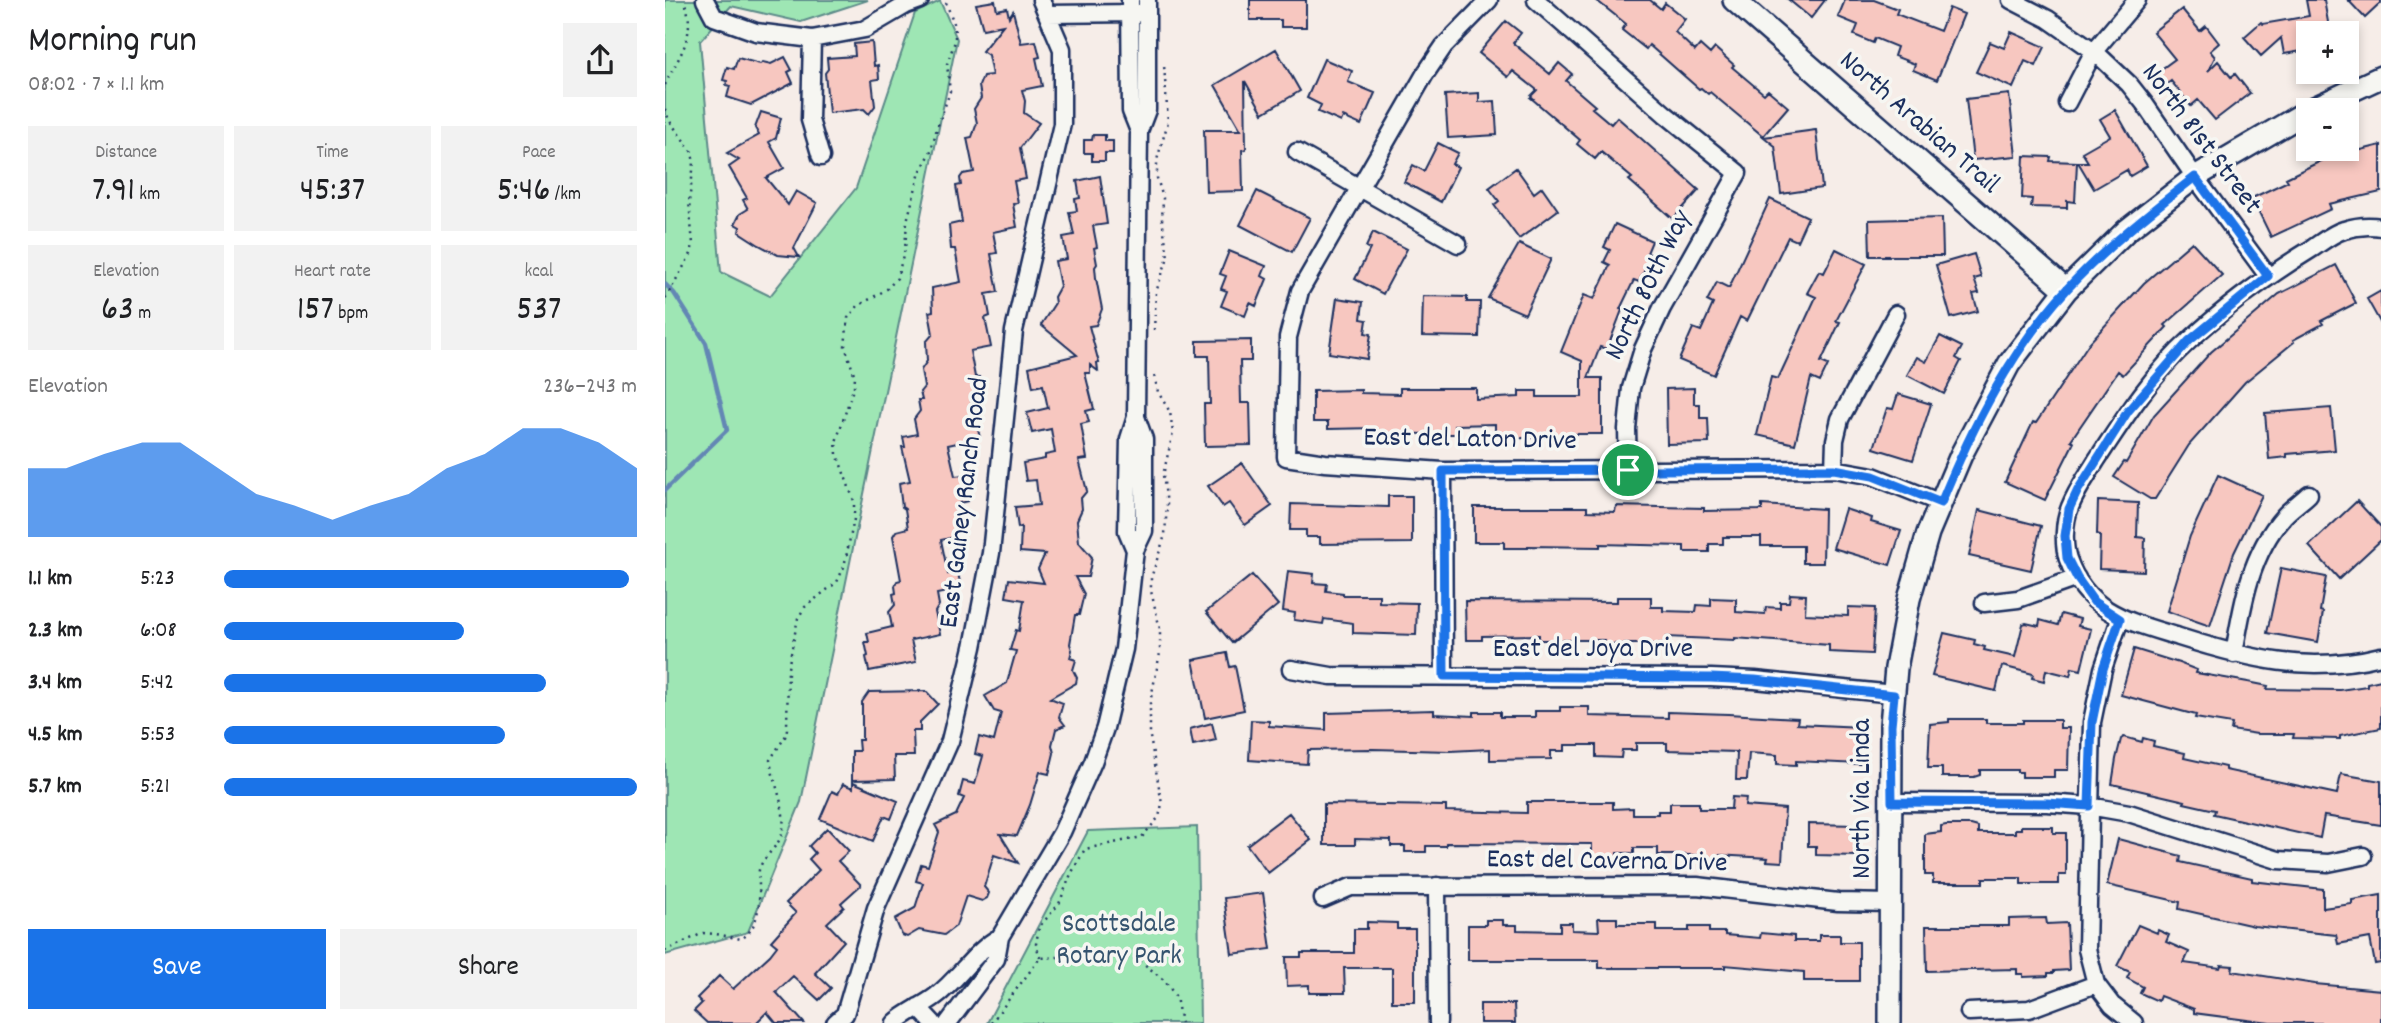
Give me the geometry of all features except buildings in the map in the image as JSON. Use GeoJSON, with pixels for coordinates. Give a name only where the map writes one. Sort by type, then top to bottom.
{"type":"FeatureCollection","features":[{"type":"Feature","properties":{"kind":"street"},"geometry":{"type":"LineString","coordinates":[[705,0],[714,17],[735,25],[756,32],[812,39],[865,29],[906,5],[920,0]]}},
{"type":"Feature","properties":{"kind":"street"},"geometry":{"type":"LineString","coordinates":[[1359,189],[1444,46],[1489,0]]}},
{"type":"Feature","properties":{"kind":"street","name":"North 80th Way"},"geometry":{"type":"LineString","coordinates":[[1537,0],[1665,114],[1738,173],[1662,308],[1643,349],[1631,388],[1627,429],[1628,470]]}},
{"type":"Feature","properties":{"kind":"street","name":"North Arabian Trail"},"geometry":{"type":"LineString","coordinates":[[1734,0],[2066,290]]}},
{"type":"Feature","properties":{"kind":"street","name":"North 81st Street"},"geometry":{"type":"LineString","coordinates":[[2011,0],[2048,19],[2095,51],[2144,103],[2268,276]]}},
{"type":"Feature","properties":{"kind":"street"},"geometry":{"type":"LineString","coordinates":[[2067,103],[2095,51],[2137,0]]}},
{"type":"Feature","properties":{"kind":"street","name":"East Gainey Ranch Road"},"geometry":{"type":"LineString","coordinates":[[1130,6],[1131,111],[1139,131]]}},
{"type":"Feature","properties":{"kind":"street","name":"East Gainey Ranch Road"},"geometry":{"type":"LineString","coordinates":[[835,1023],[845,1014],[876,908],[950,741],[973,647],[991,554],[1014,331],[1062,124],[1062,50],[1044,7],[1147,6],[1147,110],[1139,131],[1136,417],[1144,439],[1144,531],[1135,550],[1124,649],[1105,728],[1062,832],[1000,937],[996,960],[948,1023]]}},
{"type":"Feature","properties":{"kind":"street"},"geometry":{"type":"LineString","coordinates":[[812,39],[810,120],[821,157]]}},
{"type":"Feature","properties":{"kind":"street","name":"North Via Linda"},"geometry":{"type":"LineString","coordinates":[[2337,98],[2381,77]]}},
{"type":"Feature","properties":{"kind":"street","name":"North Via Linda"},"geometry":{"type":"LineString","coordinates":[[1890,1023],[1891,725],[1894,695],[1909,599],[1928,533],[1961,455],[2009,364],[2066,290],[2126,231],[2195,177],[2296,119]]}},
{"type":"Feature","properties":{"kind":"street"},"geometry":{"type":"LineString","coordinates":[[1297,152],[1458,244]]}},
{"type":"Feature","properties":{"kind":"street","name":"East del Laton Drive"},"geometry":{"type":"LineString","coordinates":[[1359,189],[1300,291],[1293,312],[1288,337],[1286,457],[1325,463],[1443,471],[1834,469],[1873,476],[1941,503]]}},
{"type":"Feature","properties":{"kind":"street"},"geometry":{"type":"LineString","coordinates":[[2381,227],[2370,225],[2343,230],[2268,276],[2189,341],[2128,411],[2078,490],[2069,509],[2065,536],[2067,558],[2077,578],[2094,602],[2120,619],[2234,654],[2270,661],[2344,664],[2381,656]]}},
{"type":"Feature","properties":{"kind":"street"},"geometry":{"type":"LineString","coordinates":[[1834,469],[1835,440],[1840,419],[1896,314]]}},
{"type":"Feature","properties":{"kind":"street"},"geometry":{"type":"LineString","coordinates":[[1443,471],[1444,676]]}},
{"type":"Feature","properties":{"kind":"street"},"geometry":{"type":"LineString","coordinates":[[2234,654],[2243,601],[2261,548],[2284,516],[2309,495]]}},
{"type":"Feature","properties":{"kind":"street"},"geometry":{"type":"LineString","coordinates":[[1984,603],[2018,599],[2077,578]]}},
{"type":"Feature","properties":{"kind":"street"},"geometry":{"type":"LineString","coordinates":[[2120,619],[2103,669],[2092,722],[2087,948],[2097,984],[2112,1005],[2134,1023]]}},
{"type":"Feature","properties":{"kind":"street","name":"East del Joya Drive"},"geometry":{"type":"LineString","coordinates":[[1291,669],[1331,676],[1711,678],[1894,695]]}},
{"type":"Feature","properties":{"kind":"street"},"geometry":{"type":"LineString","coordinates":[[1892,802],[2047,803],[2089,806],[2153,820],[2278,860],[2328,863],[2363,856]]}},
{"type":"Feature","properties":{"kind":"street","name":"East del Caverna Drive"},"geometry":{"type":"LineString","coordinates":[[1323,899],[1351,887],[1697,887],[1838,902],[1892,903]]}},
{"type":"Feature","properties":{"kind":"street"},"geometry":{"type":"LineString","coordinates":[[1437,887],[1438,1023]]}},
{"type":"Feature","properties":{"kind":"street","name":"East Gainey Ranch Road"},"geometry":{"type":"LineString","coordinates":[[895,1023],[936,996],[984,946],[1000,937]]}},
{"type":"Feature","properties":{"kind":"street"},"geometry":{"type":"LineString","coordinates":[[1969,1012],[2029,1009],[2097,984]]}},
{"type":"Feature","properties":{"kind":"street"},"geometry":{"type":"LineString","coordinates":[[918,1007],[933,1023]]}},
{"type":"Feature","properties":{"kind":"path"},"geometry":{"type":"LineString","coordinates":[[665,85],[682,56],[688,39],[689,19],[684,0]]}},
{"type":"Feature","properties":{"kind":"path"},"geometry":{"type":"LineString","coordinates":[[665,951],[703,933],[741,939],[749,934],[755,922],[761,863],[782,836],[784,827],[781,806],[770,760],[771,755],[779,748],[787,729],[788,668],[798,618],[805,607],[837,582],[844,567],[854,519],[854,502],[837,454],[836,442],[855,377],[845,346],[848,317],[858,306],[887,289],[897,278],[905,250],[907,221],[920,172],[930,154],[950,92],[947,64],[954,41],[955,26],[945,0]]}},
{"type":"Feature","properties":{"kind":"path"},"geometry":{"type":"LineString","coordinates":[[665,109],[669,120],[692,152],[694,163],[689,202],[694,244],[666,298]]}},
{"type":"Feature","properties":{"kind":"path"},"geometry":{"type":"LineString","coordinates":[[991,1023],[1040,958],[1091,955],[1138,959],[1165,981],[1176,997],[1181,1023]]}},
{"type":"Feature","properties":{"kind":"green space"},"geometry":{"type":"Polygon","coordinates":[[[665,0],[868,0],[801,22],[731,6],[700,41],[721,272],[770,296],[856,188],[915,13],[940,1],[957,39],[801,802],[748,932],[665,955],[665,0]]]}},
{"type":"Feature","properties":{"kind":"green space","name":"Scottsdale Rotary Park"},"geometry":{"type":"Polygon","coordinates":[[[1197,827],[1200,1023],[987,1023],[1088,831],[1197,827]]]}},
{"type":"Feature","properties":{"kind":"waterway"},"geometry":{"type":"LineString","coordinates":[[665,284],[674,293],[706,343],[727,430],[665,490]]}},
{"type":"Feature","properties":{"kind":"route"},"geometry":{"type":"LineString","coordinates":[[2195,177],[2268,276],[2189,341],[2128,411],[2069,509],[2065,536],[2067,558],[2094,602],[2120,619],[2103,669],[2092,722],[2089,806],[2047,803],[1892,802],[1891,725],[1894,695],[1711,678],[1444,676],[1443,471],[1628,470],[1834,469],[1873,476],[1941,503],[1961,455],[2009,364],[2066,290],[2126,231],[2195,177]]}}]}
